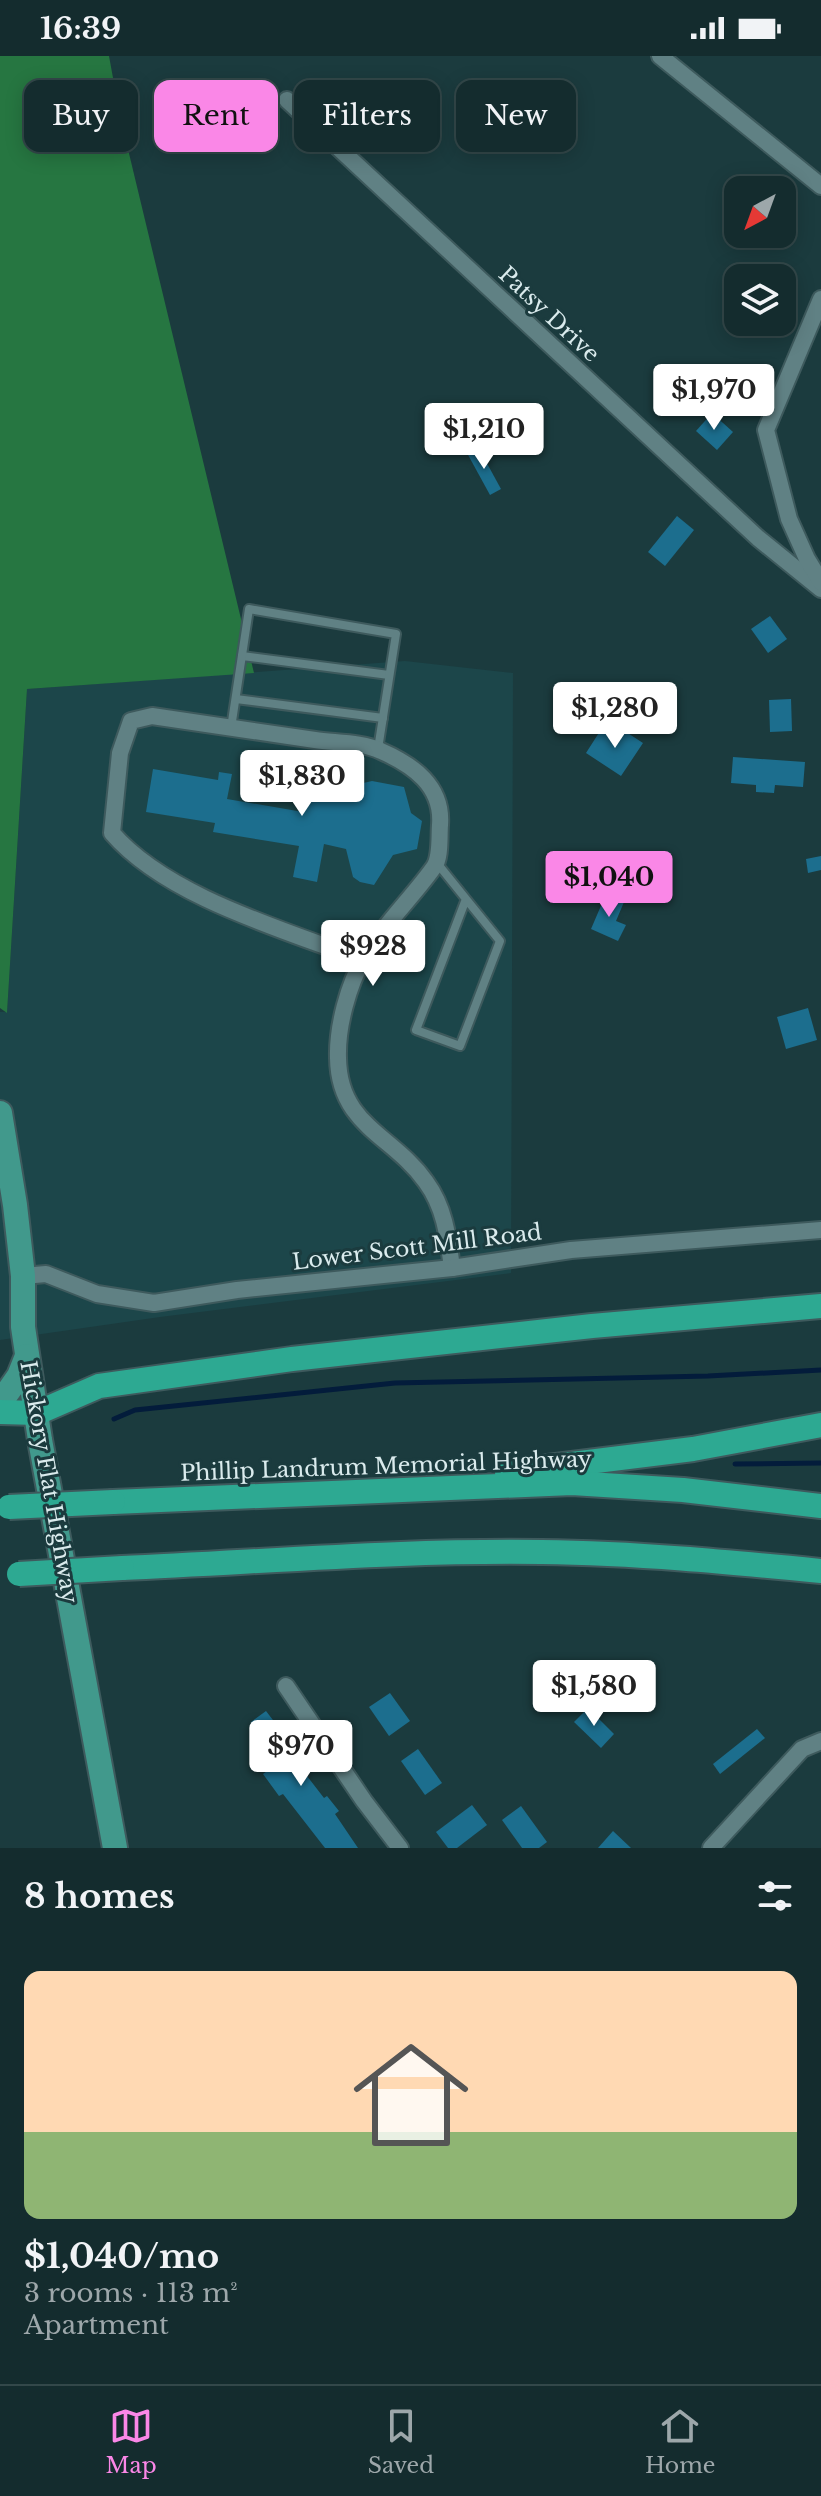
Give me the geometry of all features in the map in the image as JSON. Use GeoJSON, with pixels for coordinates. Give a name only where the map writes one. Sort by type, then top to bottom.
{"type":"FeatureCollection","features":[{"type":"Feature","properties":{"kind":"highway"},"geometry":{"type":"LineString","coordinates":[[0,1412],[37,1413],[99,1386],[292,1359],[592,1326],[821,1306]]}},
{"type":"Feature","properties":{"kind":"highway"},"geometry":{"type":"LineString","coordinates":[[374,1491],[693,1449],[821,1425]]}},
{"type":"Feature","properties":{"kind":"highway","name":"Phillip Landrum Memorial Highway"},"geometry":{"type":"LineString","coordinates":[[4,1508],[572,1483],[683,1490],[821,1506]]}},
{"type":"Feature","properties":{"kind":"highway"},"geometry":{"type":"LineString","coordinates":[[10,1575],[430,1554],[541,1552],[649,1556],[821,1571]]}},
{"type":"Feature","properties":{"kind":"main road","name":"Hickory Flat Highway"},"geometry":{"type":"LineString","coordinates":[[1,1128],[23,1276],[23,1327],[27,1356],[115,1848]]}},
{"type":"Feature","properties":{"kind":"main road"},"geometry":{"type":"LineString","coordinates":[[0,1403],[19,1376],[27,1356]]}},
{"type":"Feature","properties":{"kind":"street"},"geometry":{"type":"LineString","coordinates":[[660,56],[821,186]]}},
{"type":"Feature","properties":{"kind":"street","name":"Patsy Drive"},"geometry":{"type":"LineString","coordinates":[[287,100],[758,538],[821,589]]}},
{"type":"Feature","properties":{"kind":"street"},"geometry":{"type":"LineString","coordinates":[[821,299],[766,430],[789,519],[821,582]]}},
{"type":"Feature","properties":{"kind":"street"},"geometry":{"type":"LineString","coordinates":[[363,960],[197,896],[126,849],[112,833],[120,753],[131,721],[152,716],[378,749],[413,768],[435,791],[441,817],[437,863],[363,960],[343,1019],[338,1058],[350,1108],[427,1182],[447,1225],[452,1268]]}},
{"type":"Feature","properties":{"kind":"street","name":"Lower Scott Mill Road"},"geometry":{"type":"LineString","coordinates":[[23,1276],[46,1274],[97,1294],[154,1303],[237,1290],[452,1268],[571,1250],[821,1230]]}},
{"type":"Feature","properties":{"kind":"street"},"geometry":{"type":"LineString","coordinates":[[286,1686],[400,1848]]}},
{"type":"Feature","properties":{"kind":"street"},"geometry":{"type":"LineString","coordinates":[[711,1848],[802,1749],[821,1741]]}},
{"type":"Feature","properties":{"kind":"lane"},"geometry":{"type":"LineString","coordinates":[[231,728],[249,609],[396,634],[378,749]]}},
{"type":"Feature","properties":{"kind":"lane"},"geometry":{"type":"LineString","coordinates":[[242,656],[389,675]]}},
{"type":"Feature","properties":{"kind":"lane"},"geometry":{"type":"LineString","coordinates":[[236,699],[383,718]]}},
{"type":"Feature","properties":{"kind":"lane"},"geometry":{"type":"LineString","coordinates":[[437,863],[500,941],[460,1046],[416,1030],[466,899]]}},
{"type":"Feature","properties":{"kind":"shaded area"},"geometry":{"type":"Polygon","coordinates":[[[405,661],[513,673],[511,1273],[0,1340],[0,1012],[7,1012],[27,689],[405,661]]]}},
{"type":"Feature","properties":{"kind":"green space"},"geometry":{"type":"Polygon","coordinates":[[[0,56],[109,56],[113,80],[24,80],[24,152],[129,152],[254,673],[27,689],[7,1013],[0,1008],[0,56]]]}},
{"type":"Feature","properties":{"kind":"building"},"geometry":{"type":"Polygon","coordinates":[[[712,413],[733,432],[717,450],[696,431],[712,413]]]}},
{"type":"Feature","properties":{"kind":"building"},"geometry":{"type":"Polygon","coordinates":[[[478,447],[501,489],[490,495],[467,453],[478,447]]]}},
{"type":"Feature","properties":{"kind":"building"},"geometry":{"type":"Polygon","coordinates":[[[677,516],[694,530],[665,566],[648,552],[677,516]]]}},
{"type":"Feature","properties":{"kind":"building"},"geometry":{"type":"Polygon","coordinates":[[[770,616],[787,639],[768,653],[751,629],[770,616]]]}},
{"type":"Feature","properties":{"kind":"building"},"geometry":{"type":"Polygon","coordinates":[[[791,699],[792,731],[770,732],[769,700],[791,699]]]}},
{"type":"Feature","properties":{"kind":"building"},"geometry":{"type":"Polygon","coordinates":[[[602,728],[615,736],[620,728],[643,743],[621,776],[586,753],[602,728]]]}},
{"type":"Feature","properties":{"kind":"building"},"geometry":{"type":"Polygon","coordinates":[[[733,757],[805,762],[803,787],[775,785],[774,793],[756,792],[756,785],[731,783],[733,757]]]}},
{"type":"Feature","properties":{"kind":"building"},"geometry":{"type":"Polygon","coordinates":[[[311,760],[335,764],[332,779],[359,784],[372,781],[404,787],[411,813],[422,821],[417,849],[393,855],[374,885],[353,877],[346,849],[324,844],[317,882],[293,877],[299,846],[213,832],[215,823],[146,812],[153,769],[218,780],[219,772],[232,774],[227,799],[303,812],[310,802],[313,788],[309,772],[311,760]]]}},
{"type":"Feature","properties":{"kind":"building"},"geometry":{"type":"Polygon","coordinates":[[[821,856],[821,870],[808,873],[806,859],[821,856]]]}},
{"type":"Feature","properties":{"kind":"building"},"geometry":{"type":"Polygon","coordinates":[[[606,894],[624,902],[616,921],[626,925],[618,941],[591,929],[606,894]]]}},
{"type":"Feature","properties":{"kind":"building"},"geometry":{"type":"Polygon","coordinates":[[[808,1008],[817,1040],[786,1049],[777,1017],[808,1008]]]}},
{"type":"Feature","properties":{"kind":"building"},"geometry":{"type":"Polygon","coordinates":[[[390,1693],[410,1721],[389,1736],[369,1707],[390,1693]]]}},
{"type":"Feature","properties":{"kind":"building"},"geometry":{"type":"Polygon","coordinates":[[[588,1708],[614,1734],[601,1748],[574,1722],[588,1708]]]}},
{"type":"Feature","properties":{"kind":"building"},"geometry":{"type":"Polygon","coordinates":[[[266,1711],[296,1750],[300,1748],[309,1761],[302,1766],[307,1776],[339,1811],[335,1814],[358,1848],[325,1848],[283,1794],[279,1796],[263,1774],[281,1761],[251,1722],[266,1711]]]}},
{"type":"Feature","properties":{"kind":"building"},"geometry":{"type":"Polygon","coordinates":[[[757,1729],[765,1738],[720,1774],[713,1764],[757,1729]]]}},
{"type":"Feature","properties":{"kind":"building"},"geometry":{"type":"Polygon","coordinates":[[[418,1749],[442,1783],[425,1795],[401,1761],[418,1749]]]}},
{"type":"Feature","properties":{"kind":"building"},"geometry":{"type":"Polygon","coordinates":[[[472,1805],[487,1825],[457,1848],[448,1848],[436,1832],[472,1805]]]}},
{"type":"Feature","properties":{"kind":"building"},"geometry":{"type":"Polygon","coordinates":[[[521,1806],[547,1842],[539,1848],[522,1848],[502,1820],[521,1806]]]}},
{"type":"Feature","properties":{"kind":"building"},"geometry":{"type":"Polygon","coordinates":[[[613,1831],[631,1848],[598,1848],[613,1831]]]}},
{"type":"Feature","properties":{"kind":"waterway"},"geometry":{"type":"LineString","coordinates":[[114,1419],[135,1410],[395,1383],[708,1376],[821,1370]]}},
{"type":"Feature","properties":{"kind":"waterway"},"geometry":{"type":"LineString","coordinates":[[735,1464],[821,1463]]}}]}
